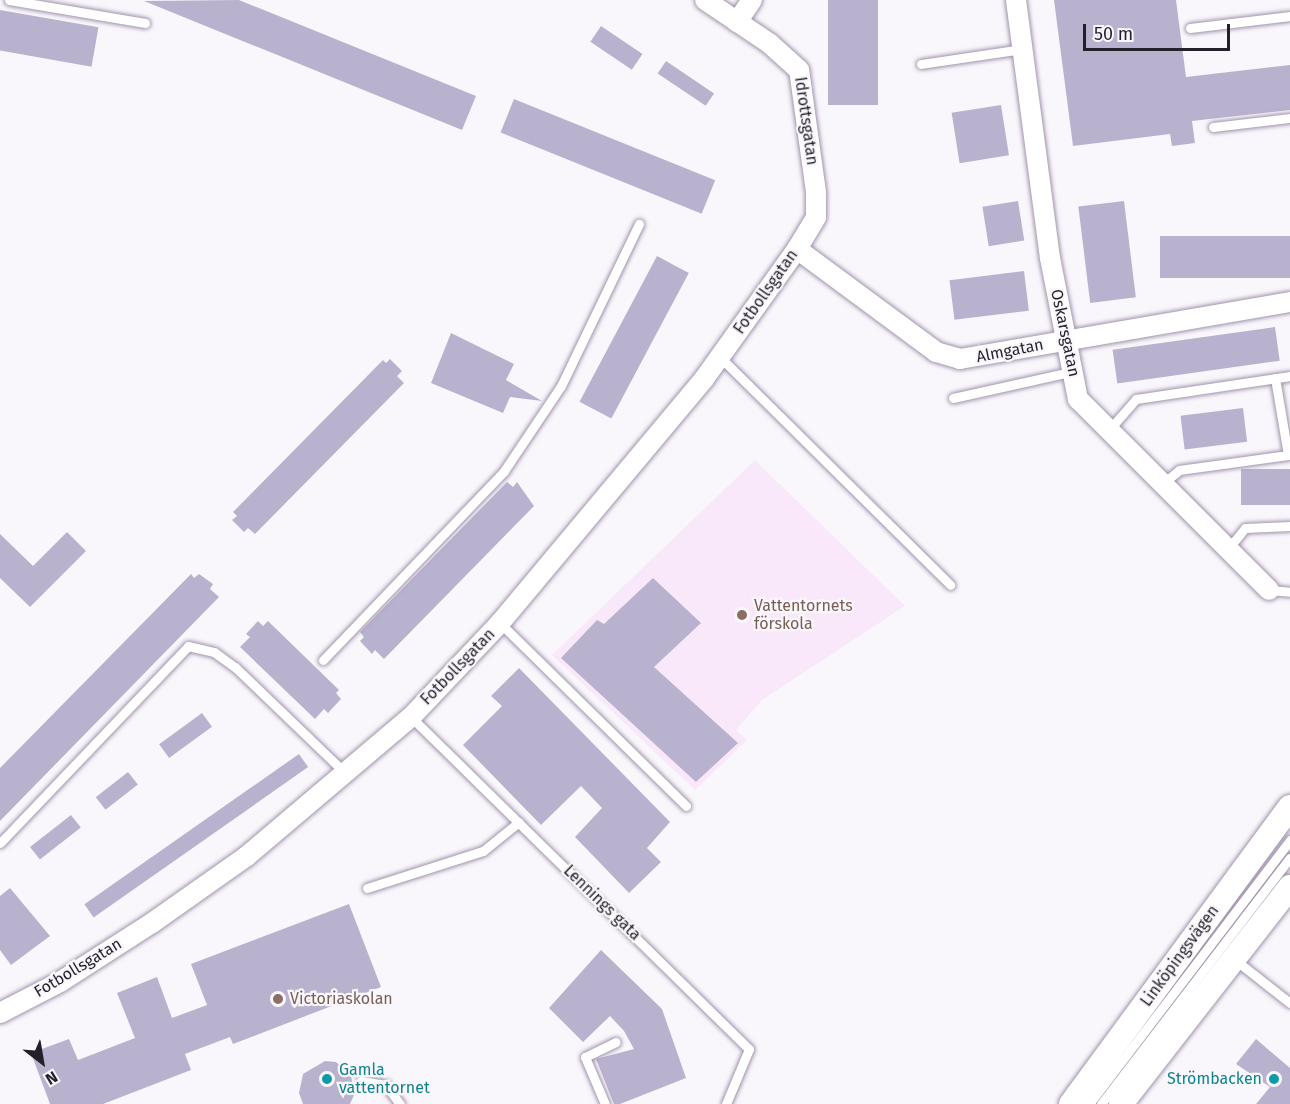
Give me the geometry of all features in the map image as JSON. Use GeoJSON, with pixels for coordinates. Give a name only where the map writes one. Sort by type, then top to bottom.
{"type":"FeatureCollection","features":[{"type":"Feature","properties":{"kind":"street","name":"Idrottsgatan"},"geometry":{"type":"LineString","coordinates":[[705,0],[793,62],[799,70],[816,192],[816,217]]}},
{"type":"Feature","properties":{"kind":"street"},"geometry":{"type":"LineString","coordinates":[[737,22],[752,0]]}},
{"type":"Feature","properties":{"kind":"street","name":"Oskarsgatan"},"geometry":{"type":"LineString","coordinates":[[1016,0],[1050,258],[1078,399],[1269,590]]}},
{"type":"Feature","properties":{"kind":"street","name":"Fotbollsgatan"},"geometry":{"type":"LineString","coordinates":[[0,1013],[60,982],[152,923],[247,856],[411,717],[500,623],[720,357],[797,249],[816,217]]}},
{"type":"Feature","properties":{"kind":"street","name":"Almgatan"},"geometry":{"type":"LineString","coordinates":[[797,249],[908,332],[949,357],[971,359],[1066,339],[1290,302]]}},
{"type":"Feature","properties":{"kind":"street","name":"Linköpingsvägen"},"geometry":{"type":"LineString","coordinates":[[1071,1104],[1290,807]]}},
{"type":"Feature","properties":{"kind":"street"},"geometry":{"type":"LineString","coordinates":[[1122,1104],[1290,887]]}},
{"type":"Feature","properties":{"kind":"lane"},"geometry":{"type":"LineString","coordinates":[[9,0],[145,23]]}},
{"type":"Feature","properties":{"kind":"lane"},"geometry":{"type":"LineString","coordinates":[[1190,28],[1290,16]]}},
{"type":"Feature","properties":{"kind":"lane"},"geometry":{"type":"LineString","coordinates":[[921,64],[1023,49]]}},
{"type":"Feature","properties":{"kind":"lane"},"geometry":{"type":"LineString","coordinates":[[1213,127],[1290,118]]}},
{"type":"Feature","properties":{"kind":"lane"},"geometry":{"type":"LineString","coordinates":[[323,660],[504,471],[561,386],[639,224]]}},
{"type":"Feature","properties":{"kind":"lane"},"geometry":{"type":"LineString","coordinates":[[720,357],[950,585]]}},
{"type":"Feature","properties":{"kind":"lane"},"geometry":{"type":"LineString","coordinates":[[953,398],[1074,371]]}},
{"type":"Feature","properties":{"kind":"lane"},"geometry":{"type":"LineString","coordinates":[[1108,431],[1136,399],[1290,376]]}},
{"type":"Feature","properties":{"kind":"lane"},"geometry":{"type":"LineString","coordinates":[[1162,484],[1179,470],[1289,455],[1275,378]]}},
{"type":"Feature","properties":{"kind":"lane"},"geometry":{"type":"LineString","coordinates":[[1228,549],[1245,528],[1290,526]]}},
{"type":"Feature","properties":{"kind":"lane"},"geometry":{"type":"LineString","coordinates":[[1269,590],[1290,592]]}},
{"type":"Feature","properties":{"kind":"lane"},"geometry":{"type":"LineString","coordinates":[[500,623],[686,806]]}},
{"type":"Feature","properties":{"kind":"lane"},"geometry":{"type":"LineString","coordinates":[[0,843],[188,646],[214,652],[235,667],[346,774]]}},
{"type":"Feature","properties":{"kind":"lane","name":"Lennings gata"},"geometry":{"type":"LineString","coordinates":[[411,717],[749,1049],[726,1104]]}},
{"type":"Feature","properties":{"kind":"lane"},"geometry":{"type":"LineString","coordinates":[[367,888],[483,851],[519,822]]}},
{"type":"Feature","properties":{"kind":"lane"},"geometry":{"type":"LineString","coordinates":[[1089,1104],[1290,840]]}},
{"type":"Feature","properties":{"kind":"lane"},"geometry":{"type":"LineString","coordinates":[[1101,1104],[1290,858]]}},
{"type":"Feature","properties":{"kind":"lane"},"geometry":{"type":"LineString","coordinates":[[1234,959],[1290,1003]]}},
{"type":"Feature","properties":{"kind":"lane"},"geometry":{"type":"LineString","coordinates":[[604,1104],[585,1057],[616,1042]]}},
{"type":"Feature","properties":{"kind":"lane"},"geometry":{"type":"LineString","coordinates":[[361,1081],[386,1085],[400,1104]]}},
{"type":"Feature","properties":{"kind":"shaded area","name":"Vattentornets förskola"},"geometry":{"type":"Polygon","coordinates":[[[755,460],[905,606],[762,700],[736,730],[747,740],[695,790],[552,655],[755,460]]]}},
{"type":"Feature","properties":{"kind":"building"},"geometry":{"type":"Polygon","coordinates":[[[239,0],[476,96],[462,130],[144,1],[239,0]]]}},
{"type":"Feature","properties":{"kind":"building"},"geometry":{"type":"Polygon","coordinates":[[[828,0],[878,0],[878,105],[828,105],[828,0]]]}},
{"type":"Feature","properties":{"kind":"building"},"geometry":{"type":"Polygon","coordinates":[[[1054,0],[1176,0],[1186,77],[1290,65],[1290,110],[1192,121],[1195,143],[1172,146],[1170,134],[1073,146],[1054,0]]]}},
{"type":"Feature","properties":{"kind":"building"},"geometry":{"type":"Polygon","coordinates":[[[0,10],[98,27],[92,67],[0,51],[0,10]]]}},
{"type":"Feature","properties":{"kind":"building"},"geometry":{"type":"Polygon","coordinates":[[[601,26],[642,54],[632,70],[590,42],[601,26]]]}},
{"type":"Feature","properties":{"kind":"building"},"geometry":{"type":"Polygon","coordinates":[[[666,61],[714,93],[706,106],[658,73],[666,61]]]}},
{"type":"Feature","properties":{"kind":"building"},"geometry":{"type":"Polygon","coordinates":[[[514,99],[715,180],[702,214],[501,132],[514,99]]]}},
{"type":"Feature","properties":{"kind":"building"},"geometry":{"type":"Polygon","coordinates":[[[1001,105],[1009,155],[960,163],[952,113],[1001,105]]]}},
{"type":"Feature","properties":{"kind":"building"},"geometry":{"type":"Polygon","coordinates":[[[1018,201],[1024,241],[989,246],[982,207],[1018,201]]]}},
{"type":"Feature","properties":{"kind":"building"},"geometry":{"type":"Polygon","coordinates":[[[1124,201],[1136,297],[1090,303],[1078,207],[1124,201]]]}},
{"type":"Feature","properties":{"kind":"building"},"geometry":{"type":"Polygon","coordinates":[[[1160,236],[1290,236],[1290,278],[1160,278],[1160,236]]]}},
{"type":"Feature","properties":{"kind":"building"},"geometry":{"type":"Polygon","coordinates":[[[657,256],[689,273],[611,419],[580,402],[657,256]]]}},
{"type":"Feature","properties":{"kind":"building"},"geometry":{"type":"Polygon","coordinates":[[[1024,271],[1029,311],[954,320],[950,280],[1024,271]]]}},
{"type":"Feature","properties":{"kind":"building"},"geometry":{"type":"Polygon","coordinates":[[[1275,327],[1280,361],[1117,383],[1113,350],[1275,327]]]}},
{"type":"Feature","properties":{"kind":"building"},"geometry":{"type":"Polygon","coordinates":[[[451,333],[514,364],[506,380],[542,401],[510,397],[503,413],[431,383],[451,333]]]}},
{"type":"Feature","properties":{"kind":"building"},"geometry":{"type":"Polygon","coordinates":[[[390,359],[402,371],[397,376],[404,383],[255,534],[248,528],[244,532],[232,520],[237,516],[233,512],[383,360],[386,363],[390,359]]]}},
{"type":"Feature","properties":{"kind":"building"},"geometry":{"type":"Polygon","coordinates":[[[1243,408],[1247,442],[1185,449],[1180,416],[1243,408]]]}},
{"type":"Feature","properties":{"kind":"building"},"geometry":{"type":"Polygon","coordinates":[[[1241,469],[1290,469],[1290,505],[1241,505],[1241,469]]]}},
{"type":"Feature","properties":{"kind":"building"},"geometry":{"type":"Polygon","coordinates":[[[507,482],[513,487],[517,482],[534,506],[384,659],[375,650],[372,654],[360,641],[364,637],[360,632],[507,482]]]}},
{"type":"Feature","properties":{"kind":"building"},"geometry":{"type":"Polygon","coordinates":[[[67,532],[86,551],[30,607],[0,578],[0,534],[33,566],[67,532]]]}},
{"type":"Feature","properties":{"kind":"building"},"geometry":{"type":"Polygon","coordinates":[[[191,574],[194,578],[199,574],[213,584],[210,589],[219,597],[0,821],[0,768],[191,574]]]}},
{"type":"Feature","properties":{"kind":"building"},"geometry":{"type":"Polygon","coordinates":[[[653,578],[701,623],[654,667],[738,743],[696,782],[561,658],[597,620],[604,624],[653,578]]]}},
{"type":"Feature","properties":{"kind":"building"},"geometry":{"type":"Polygon","coordinates":[[[258,621],[263,626],[268,621],[339,690],[336,693],[341,699],[328,713],[324,709],[315,719],[240,647],[250,637],[246,634],[258,621]]]}},
{"type":"Feature","properties":{"kind":"building"},"geometry":{"type":"Polygon","coordinates":[[[519,668],[670,822],[647,848],[661,862],[629,893],[575,837],[602,808],[581,786],[541,825],[463,745],[502,706],[491,696],[519,668]]]}},
{"type":"Feature","properties":{"kind":"building"},"geometry":{"type":"Polygon","coordinates":[[[202,713],[212,727],[169,758],[159,744],[202,713]]]}},
{"type":"Feature","properties":{"kind":"building"},"geometry":{"type":"Polygon","coordinates":[[[299,754],[308,767],[94,917],[84,904],[299,754]]]}},
{"type":"Feature","properties":{"kind":"building"},"geometry":{"type":"Polygon","coordinates":[[[128,772],[138,785],[106,810],[96,797],[128,772]]]}},
{"type":"Feature","properties":{"kind":"building"},"geometry":{"type":"Polygon","coordinates":[[[71,815],[81,828],[40,860],[30,847],[71,815]]]}},
{"type":"Feature","properties":{"kind":"building"},"geometry":{"type":"Polygon","coordinates":[[[10,888],[50,936],[11,965],[0,950],[0,896],[10,888]]]}},
{"type":"Feature","properties":{"kind":"building","name":"Victoriaskolan"},"geometry":{"type":"Polygon","coordinates":[[[349,904],[381,987],[233,1044],[230,1037],[185,1054],[191,1070],[103,1104],[50,1104],[31,1053],[69,1039],[78,1060],[135,1038],[117,993],[157,977],[172,1018],[207,1005],[191,964],[349,904]]]}},
{"type":"Feature","properties":{"kind":"building"},"geometry":{"type":"Polygon","coordinates":[[[601,950],[662,1009],[686,1078],[620,1104],[614,1104],[596,1059],[634,1049],[624,1031],[610,1016],[583,1042],[549,1008],[601,950]]]}},
{"type":"Feature","properties":{"kind":"building","name":"Strömbacken"},"geometry":{"type":"Polygon","coordinates":[[[1256,1039],[1290,1068],[1290,1104],[1256,1104],[1270,1087],[1236,1064],[1256,1039]]]}},
{"type":"Feature","properties":{"kind":"building","name":"Gamla vattentornet"},"geometry":{"type":"Polygon","coordinates":[[[325,1061],[336,1062],[351,1075],[354,1095],[350,1104],[303,1104],[299,1093],[303,1074],[325,1061]]]}},
{"type":"Feature","properties":{"kind":"place","name":"Vattentornets förskola"},"geometry":{"type":"Point","coordinates":[742,615]}},
{"type":"Feature","properties":{"kind":"place","name":"Victoriaskolan"},"geometry":{"type":"Point","coordinates":[278,999]}},
{"type":"Feature","properties":{"kind":"place","name":"Gamla vattentornet"},"geometry":{"type":"Point","coordinates":[327,1079]}},
{"type":"Feature","properties":{"kind":"place","name":"Strömbacken"},"geometry":{"type":"Point","coordinates":[1274,1079]}}]}
